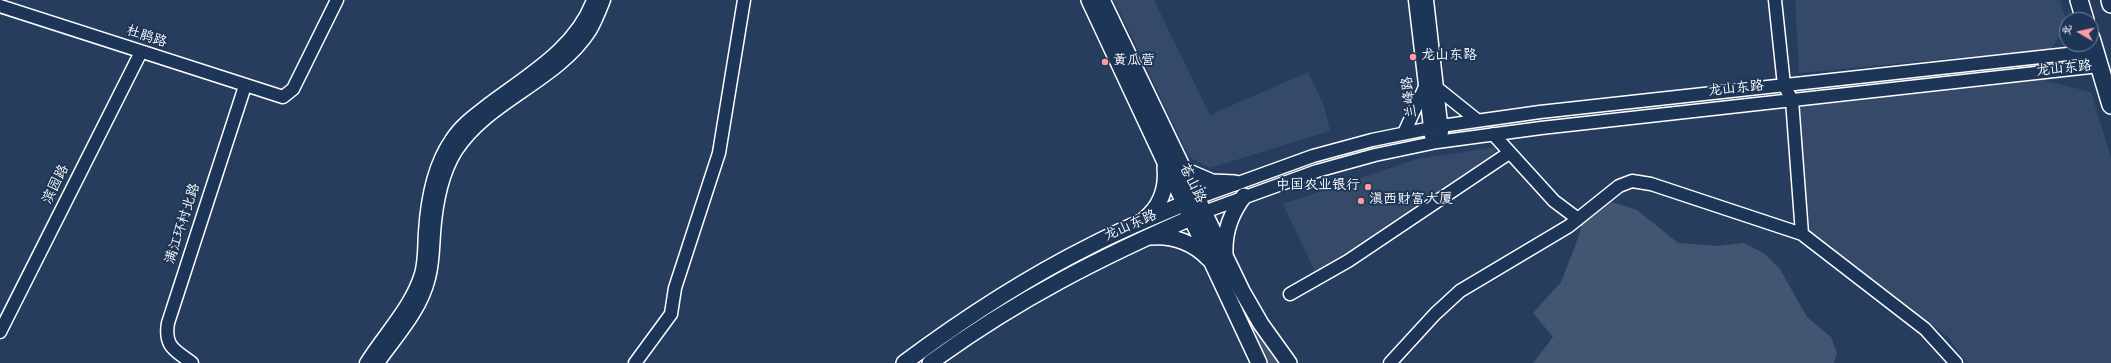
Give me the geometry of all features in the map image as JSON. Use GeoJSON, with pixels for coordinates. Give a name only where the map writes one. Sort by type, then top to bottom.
{"type":"FeatureCollection","features":[{"type":"Feature","properties":{"kind":"highway"},"geometry":{"type":"LineString","coordinates":[[2079,0],[2083,12]]}},
{"type":"Feature","properties":{"kind":"highway"},"geometry":{"type":"LineString","coordinates":[[2110,0],[2111,4]]}},
{"type":"Feature","properties":{"kind":"highway"},"geometry":{"type":"LineString","coordinates":[[2095,52],[2111,105]]}},
{"type":"Feature","properties":{"kind":"main road","name":"苍山路"},"geometry":{"type":"LineString","coordinates":[[1089,0],[1163,158],[1191,201],[1218,259],[1259,363]]}},
{"type":"Feature","properties":{"kind":"main road","name":"苍山路"},"geometry":{"type":"LineString","coordinates":[[1102,0],[1184,170],[1191,201]]}},
{"type":"Feature","properties":{"kind":"main road"},"geometry":{"type":"LineString","coordinates":[[1142,222],[1156,207],[1163,194],[1166,173],[1163,158]]}},
{"type":"Feature","properties":{"kind":"main road"},"geometry":{"type":"LineString","coordinates":[[1184,170],[1212,182],[1235,183]]}},
{"type":"Feature","properties":{"kind":"main road"},"geometry":{"type":"LineString","coordinates":[[1144,238],[1163,237],[1182,241],[1218,259],[1234,210],[1244,196]]}},
{"type":"Feature","properties":{"kind":"main road","name":"龙山东路"},"geometry":{"type":"LineString","coordinates":[[904,363],[958,324],[1018,286],[1087,247],[1191,201]]}},
{"type":"Feature","properties":{"kind":"main road","name":"龙山东路"},"geometry":{"type":"LineString","coordinates":[[930,363],[991,321],[1053,283],[1099,259],[1197,215]]}},
{"type":"Feature","properties":{"kind":"main road","name":"苍山路"},"geometry":{"type":"LineString","coordinates":[[1218,259],[1254,314],[1289,363]]}},
{"type":"Feature","properties":{"kind":"street","name":"杜鹃路"},"geometry":{"type":"LineString","coordinates":[[0,6],[245,86],[284,97],[292,89],[337,0]]}},
{"type":"Feature","properties":{"kind":"street"},"geometry":{"type":"LineString","coordinates":[[366,363],[405,307],[418,281],[423,264],[426,222],[431,190],[438,165],[446,146],[466,122],[586,28],[593,0]]}},
{"type":"Feature","properties":{"kind":"street"},"geometry":{"type":"LineString","coordinates":[[378,363],[414,313],[426,289],[432,267],[435,223],[441,188],[448,167],[456,151],[485,119],[563,61],[604,0]]}},
{"type":"Feature","properties":{"kind":"street"},"geometry":{"type":"LineString","coordinates":[[635,363],[671,314],[675,288],[719,153],[744,0]]}},
{"type":"Feature","properties":{"kind":"street","name":"兰峰路"},"geometry":{"type":"LineString","coordinates":[[1415,0],[1431,87],[1437,142]]}},
{"type":"Feature","properties":{"kind":"street","name":"兰峰路"},"geometry":{"type":"LineString","coordinates":[[1427,0],[1431,87]]}},
{"type":"Feature","properties":{"kind":"street"},"geometry":{"type":"LineString","coordinates":[[1775,0],[1784,85],[1792,100],[1802,234]]}},
{"type":"Feature","properties":{"kind":"street","name":"滨园路"},"geometry":{"type":"LineString","coordinates":[[0,332],[141,52]]}},
{"type":"Feature","properties":{"kind":"street","name":"龙山东路"},"geometry":{"type":"LineString","coordinates":[[1191,201],[1235,183],[1313,156],[1404,133],[1477,120],[2052,55],[2095,52]]}},
{"type":"Feature","properties":{"kind":"street","name":"龙山东路"},"geometry":{"type":"LineString","coordinates":[[1197,215],[1244,196],[1341,164],[1437,142],[1493,134],[2054,71],[2095,52]]}},
{"type":"Feature","properties":{"kind":"street"},"geometry":{"type":"LineString","coordinates":[[2052,55],[2054,71]]}},
{"type":"Feature","properties":{"kind":"street","name":"满江环村北路"},"geometry":{"type":"LineString","coordinates":[[192,363],[168,344],[166,336],[168,323],[245,86]]}},
{"type":"Feature","properties":{"kind":"street"},"geometry":{"type":"LineString","coordinates":[[1404,133],[1431,87],[1477,120]]}},
{"type":"Feature","properties":{"kind":"street"},"geometry":{"type":"LineString","coordinates":[[1493,134],[1554,201],[1578,219]]}},
{"type":"Feature","properties":{"kind":"street"},"geometry":{"type":"LineString","coordinates":[[1290,294],[1348,260],[1509,153]]}},
{"type":"Feature","properties":{"kind":"street"},"geometry":{"type":"LineString","coordinates":[[1390,363],[1453,296],[1578,219],[1625,182],[1636,182],[1651,184],[1802,234],[1925,329],[1956,363]]}},
{"type":"Feature","properties":{"kind":"shaded area"},"geometry":{"type":"Polygon","coordinates":[[[1114,0],[1154,0],[1210,115],[1308,72],[1324,106],[1330,131],[1210,168],[1189,157],[1114,0]]]}},
{"type":"Feature","properties":{"kind":"shaded area"},"geometry":{"type":"Polygon","coordinates":[[[1795,0],[2060,0],[2063,12],[2059,12],[2059,37],[2051,49],[1799,73],[1795,0]]]}},
{"type":"Feature","properties":{"kind":"shaded area"},"geometry":{"type":"Polygon","coordinates":[[[2043,80],[2091,92],[2111,158],[2111,363],[1967,363],[1948,337],[1807,231],[1798,107],[2043,80]]]}},
{"type":"Feature","properties":{"kind":"shaded area","name":"滇西财富大厦"},"geometry":{"type":"Polygon","coordinates":[[[1496,147],[1495,156],[1317,276],[1283,204],[1417,159],[1496,147]]]}},
{"type":"Feature","properties":{"kind":"shaded area"},"geometry":{"type":"Polygon","coordinates":[[[1612,202],[1637,210],[1678,243],[1717,246],[1744,243],[1765,254],[1780,269],[1807,317],[1831,337],[1837,353],[1834,363],[1533,363],[1553,337],[1533,313],[1561,282],[1582,224],[1612,202]]]}},
{"type":"Feature","properties":{"kind":"shaded area"},"geometry":{"type":"Polygon","coordinates":[[[1218,259],[1281,363],[1265,363],[1218,259]]]}},
{"type":"Feature","properties":{"kind":"place","name":"龙山东路"},"geometry":{"type":"Point","coordinates":[1413,57]}},
{"type":"Feature","properties":{"kind":"place","name":"黄瓜营"},"geometry":{"type":"Point","coordinates":[1105,62]}},
{"type":"Feature","properties":{"kind":"place","name":"中国农业银行"},"geometry":{"type":"Point","coordinates":[1368,187]}},
{"type":"Feature","properties":{"kind":"place","name":"滇西财富大厦"},"geometry":{"type":"Point","coordinates":[1361,201]}}]}
